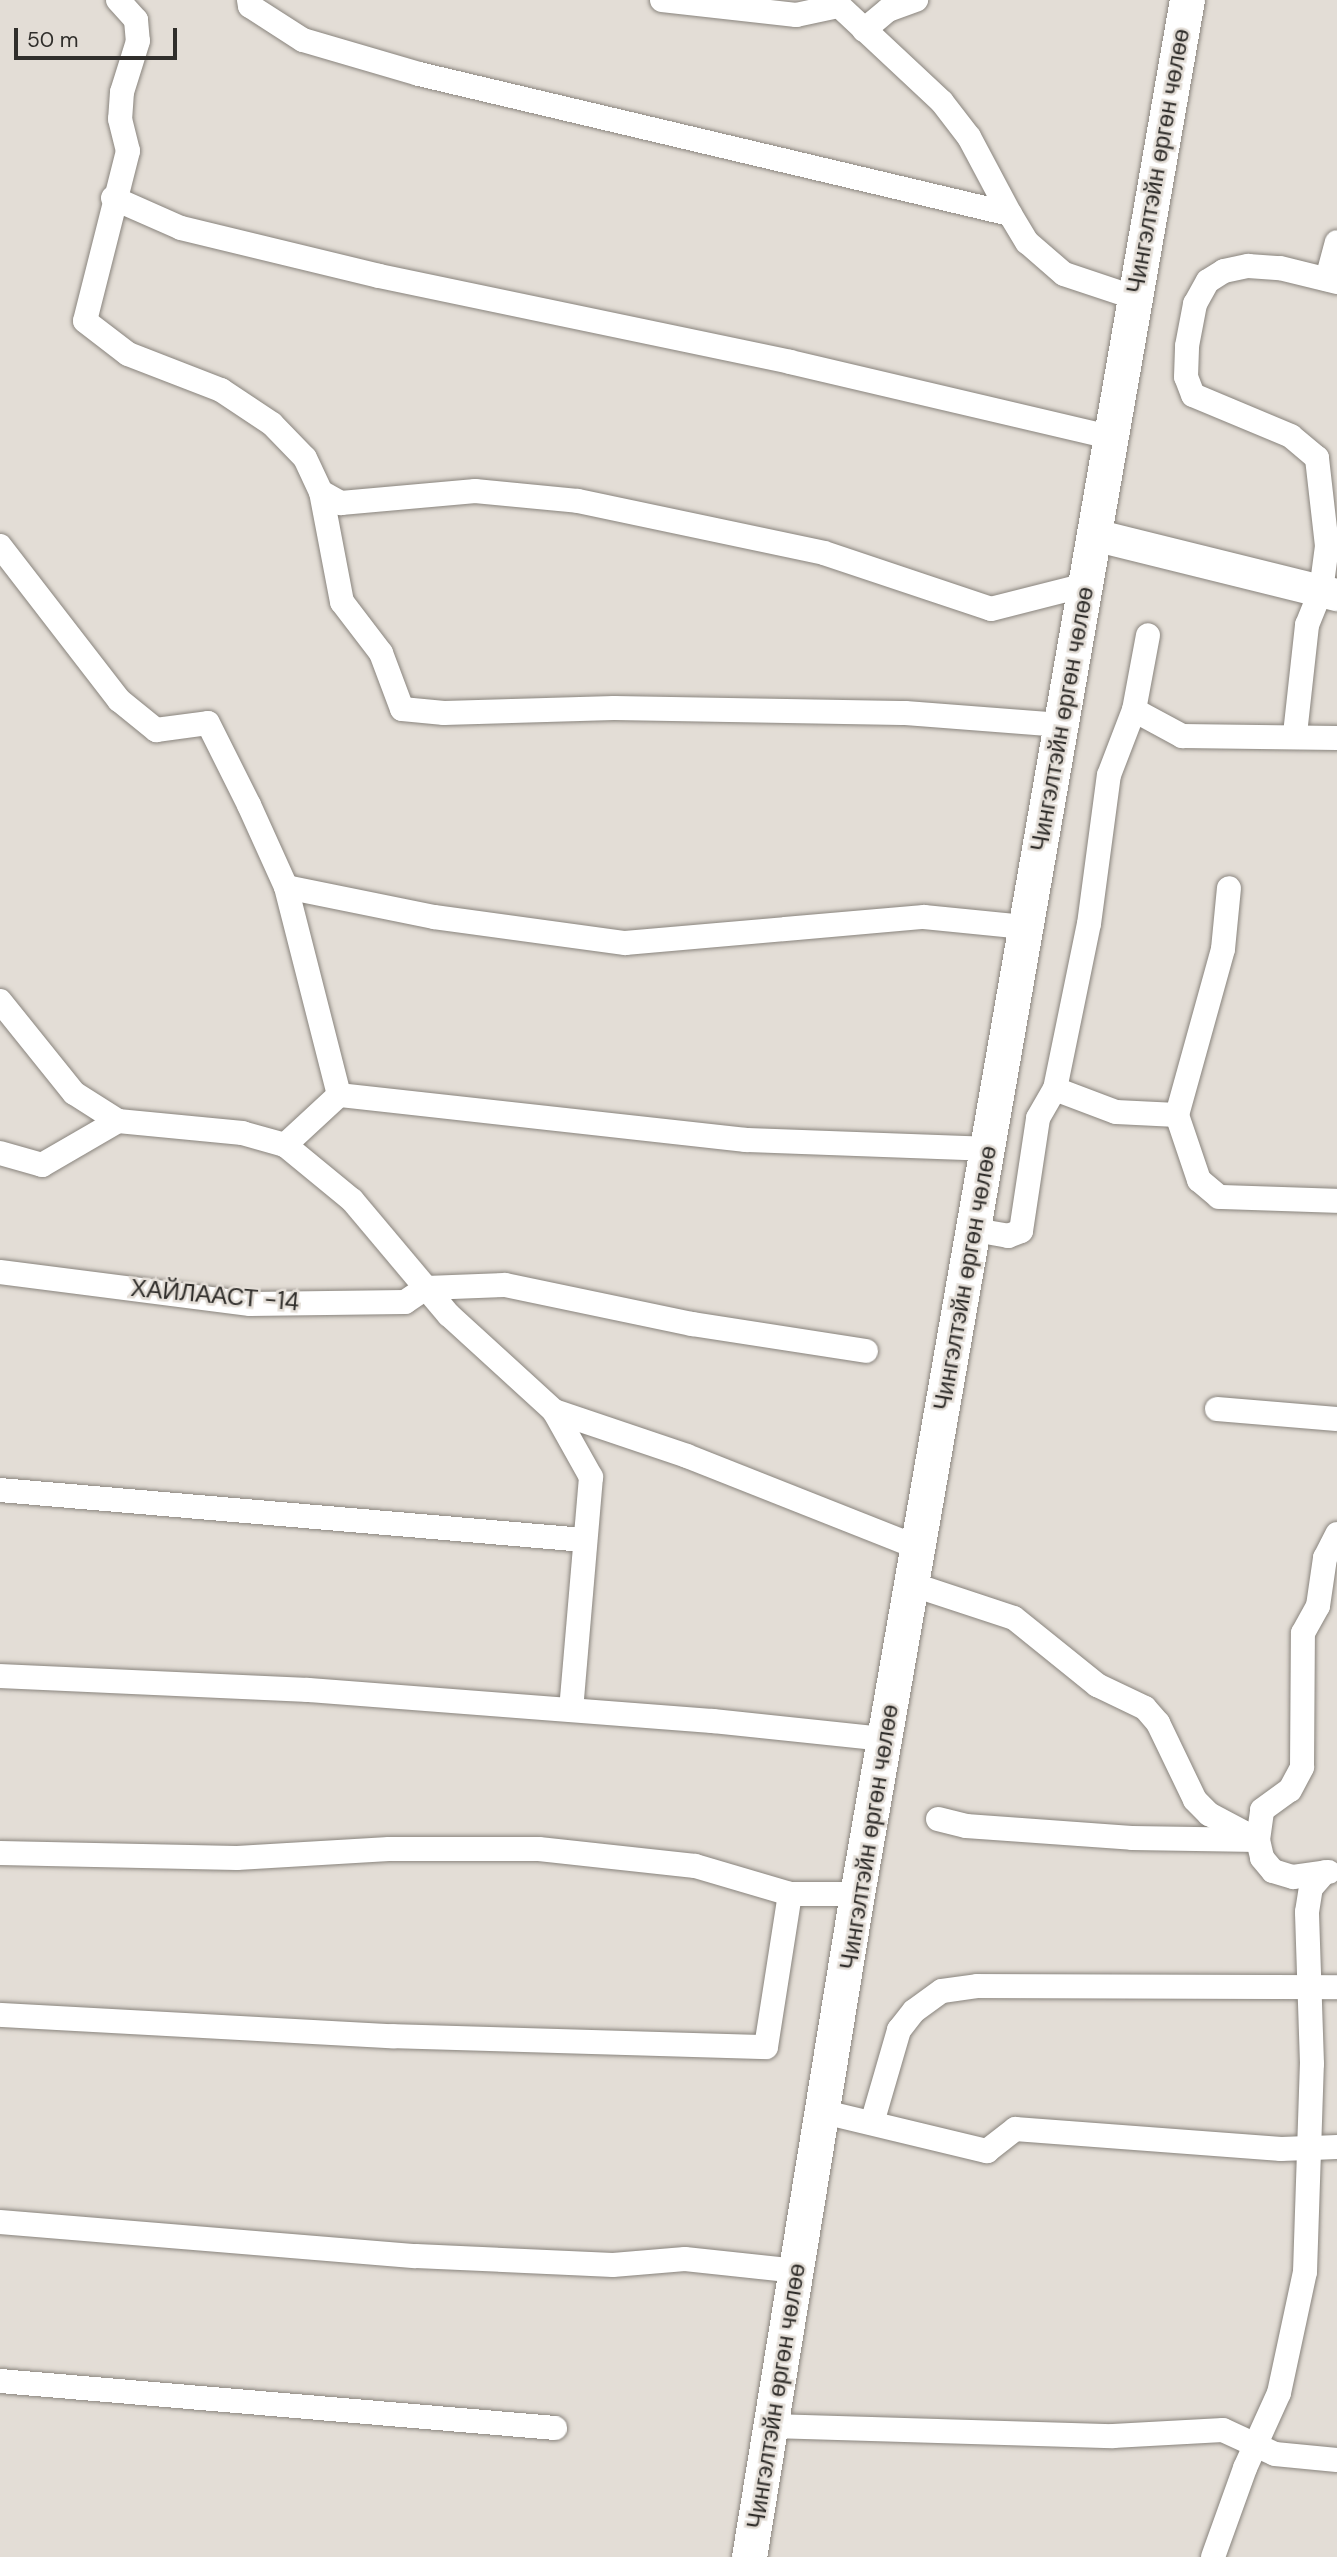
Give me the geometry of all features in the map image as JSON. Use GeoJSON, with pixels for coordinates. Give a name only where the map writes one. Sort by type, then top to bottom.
{"type":"FeatureCollection","features":[{"type":"Feature","properties":{"kind":"main road","name":"Чингэлтэйн өргөн чөлөө"},"geometry":{"type":"LineString","coordinates":[[749,2557],[824,2112],[857,1894],[975,1230],[1133,297],[1187,0]]}},
{"type":"Feature","properties":{"kind":"street"},"geometry":{"type":"LineString","coordinates":[[118,0],[136,20],[138,41],[122,92],[120,119],[128,151],[113,198],[85,321],[128,354],[221,390],[272,424],[305,458],[321,492],[342,602],[381,653],[402,709],[444,713],[614,708],[905,713],[1061,725]]}},
{"type":"Feature","properties":{"kind":"street"},"geometry":{"type":"LineString","coordinates":[[248,0],[250,6],[303,40],[419,75],[1010,214]]}},
{"type":"Feature","properties":{"kind":"street"},"geometry":{"type":"LineString","coordinates":[[662,0],[796,15],[836,3],[942,103],[969,137],[1027,242],[1064,274],[1133,297]]}},
{"type":"Feature","properties":{"kind":"street"},"geometry":{"type":"LineString","coordinates":[[864,30],[888,10],[916,0]]}},
{"type":"Feature","properties":{"kind":"street"},"geometry":{"type":"LineString","coordinates":[[113,198],[181,228],[365,273],[790,362],[1111,437]]}},
{"type":"Feature","properties":{"kind":"street"},"geometry":{"type":"LineString","coordinates":[[1295,734],[1307,625],[1329,593],[1317,458],[1291,436],[1194,396],[1186,377],[1195,304],[1208,281],[1224,271],[1248,266],[1332,281],[1337,242]]}},
{"type":"Feature","properties":{"kind":"street"},"geometry":{"type":"LineString","coordinates":[[321,492],[341,503],[475,491],[578,501],[824,553],[991,609],[1086,584]]}},
{"type":"Feature","properties":{"kind":"street"},"geometry":{"type":"LineString","coordinates":[[1094,535],[1329,593]]}},
{"type":"Feature","properties":{"kind":"street"},"geometry":{"type":"LineString","coordinates":[[0,546],[119,700],[156,730],[208,723],[286,887],[339,1094]]}},
{"type":"Feature","properties":{"kind":"street"},"geometry":{"type":"LineString","coordinates":[[975,1230],[1008,1236],[1021,1231],[1038,1118],[1055,1089],[1089,924],[1109,775],[1134,710],[1148,635]]}},
{"type":"Feature","properties":{"kind":"street"},"geometry":{"type":"LineString","coordinates":[[1134,710],[1182,736],[1295,734],[1337,738]]}},
{"type":"Feature","properties":{"kind":"street"},"geometry":{"type":"LineString","coordinates":[[286,887],[434,918],[625,943],[924,918],[1026,927]]}},
{"type":"Feature","properties":{"kind":"street"},"geometry":{"type":"LineString","coordinates":[[1229,888],[1223,949],[1177,1115],[1199,1180],[1219,1197],[1337,1201]]}},
{"type":"Feature","properties":{"kind":"street"},"geometry":{"type":"LineString","coordinates":[[0,1001],[74,1093],[118,1121],[242,1133],[285,1145],[352,1200],[449,1315],[554,1411],[591,1477],[570,1709]]}},
{"type":"Feature","properties":{"kind":"street"},"geometry":{"type":"LineString","coordinates":[[1055,1089],[1080,1102],[1116,1112],[1177,1115]]}},
{"type":"Feature","properties":{"kind":"street"},"geometry":{"type":"LineString","coordinates":[[285,1145],[339,1094],[746,1140],[987,1149]]}},
{"type":"Feature","properties":{"kind":"street"},"geometry":{"type":"LineString","coordinates":[[0,1153],[42,1166],[118,1121]]}},
{"type":"Feature","properties":{"kind":"street","name":"ХАЙЛААСТ -14"},"geometry":{"type":"LineString","coordinates":[[0,1272],[250,1304],[405,1302],[426,1288]]}},
{"type":"Feature","properties":{"kind":"street"},"geometry":{"type":"LineString","coordinates":[[426,1288],[505,1285],[692,1324],[866,1351]]}},
{"type":"Feature","properties":{"kind":"street"},"geometry":{"type":"LineString","coordinates":[[1217,1409],[1337,1419]]}},
{"type":"Feature","properties":{"kind":"street"},"geometry":{"type":"LineString","coordinates":[[554,1411],[687,1456],[917,1547]]}},
{"type":"Feature","properties":{"kind":"street"},"geometry":{"type":"LineString","coordinates":[[0,1490],[584,1540]]}},
{"type":"Feature","properties":{"kind":"street"},"geometry":{"type":"LineString","coordinates":[[1331,1872],[1293,1877],[1273,1871],[1262,1858],[1258,1840],[1262,1810],[1290,1790],[1302,1767],[1303,1633],[1318,1606],[1325,1558],[1337,1534]]}},
{"type":"Feature","properties":{"kind":"street"},"geometry":{"type":"LineString","coordinates":[[911,1584],[1014,1618],[1097,1685],[1145,1708],[1158,1723],[1202,1808],[1258,1840]]}},
{"type":"Feature","properties":{"kind":"street"},"geometry":{"type":"LineString","coordinates":[[0,1676],[308,1690],[570,1709],[885,1739]]}},
{"type":"Feature","properties":{"kind":"street"},"geometry":{"type":"LineString","coordinates":[[938,1819],[966,1826],[1132,1838],[1258,1840]]}},
{"type":"Feature","properties":{"kind":"street"},"geometry":{"type":"LineString","coordinates":[[0,1853],[236,1858],[389,1849],[539,1849],[695,1866],[790,1894],[857,1894]]}},
{"type":"Feature","properties":{"kind":"street"},"geometry":{"type":"LineString","coordinates":[[1213,2557],[1245,2468],[1259,2444],[1279,2393],[1305,2272],[1310,2147],[1307,1912],[1311,1888],[1331,1872]]}},
{"type":"Feature","properties":{"kind":"street"},"geometry":{"type":"LineString","coordinates":[[0,2015],[392,2036],[766,2047],[790,1894]]}},
{"type":"Feature","properties":{"kind":"street"},"geometry":{"type":"LineString","coordinates":[[872,2123],[899,2030],[914,2011],[942,1991],[977,1986],[1337,1987]]}},
{"type":"Feature","properties":{"kind":"street"},"geometry":{"type":"LineString","coordinates":[[824,2112],[987,2151],[1015,2129],[1185,2144],[1337,2147]]}},
{"type":"Feature","properties":{"kind":"street"},"geometry":{"type":"LineString","coordinates":[[0,2222],[416,2256],[612,2265],[685,2259],[797,2270]]}},
{"type":"Feature","properties":{"kind":"street"},"geometry":{"type":"LineString","coordinates":[[0,2381],[555,2428]]}},
{"type":"Feature","properties":{"kind":"street"},"geometry":{"type":"LineString","coordinates":[[771,2426],[1113,2435],[1223,2430],[1259,2444],[1275,2454],[1337,2460]]}}]}
